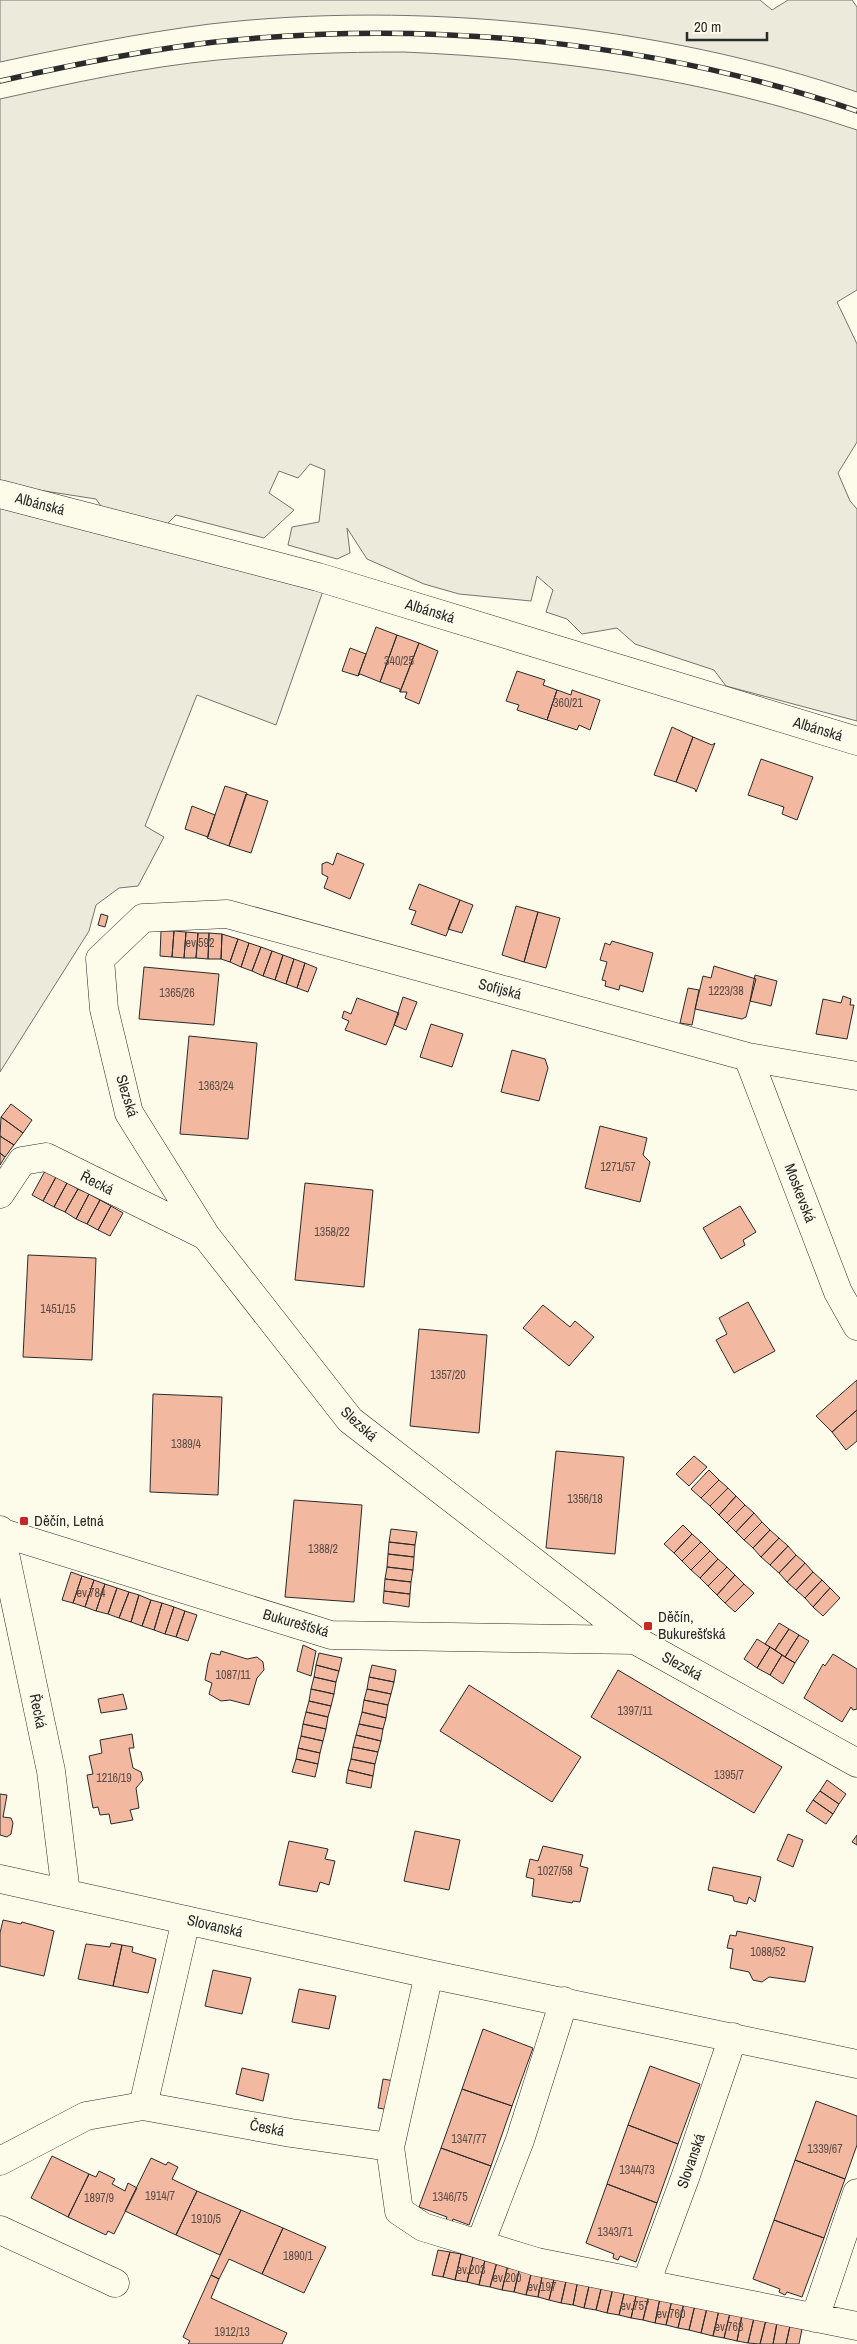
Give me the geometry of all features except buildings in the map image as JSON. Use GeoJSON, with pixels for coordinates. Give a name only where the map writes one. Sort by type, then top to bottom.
{"type":"FeatureCollection","features":[{"type":"Feature","properties":{"kind":"street","name":"Albánská"},"geometry":{"type":"LineString","coordinates":[[0,494],[318,577],[857,741]]}},
{"type":"Feature","properties":{"kind":"street","name":"Sofijská"},"geometry":{"type":"LineString","coordinates":[[143,918],[226,914],[748,1057],[857,1076]]}},
{"type":"Feature","properties":{"kind":"street","name":"Slezská"},"geometry":{"type":"LineString","coordinates":[[143,918],[100,959],[104,1009],[129,1113],[206,1236],[350,1420],[635,1640],[857,1763]]}},
{"type":"Feature","properties":{"kind":"street","name":"Moskevská"},"geometry":{"type":"LineString","coordinates":[[748,1057],[838,1292],[857,1326]]}},
{"type":"Feature","properties":{"kind":"street","name":"Řecká"},"geometry":{"type":"LineString","coordinates":[[0,1194],[22,1161],[46,1157],[206,1236]]}},
{"type":"Feature","properties":{"kind":"street","name":"Řecká"},"geometry":{"type":"LineString","coordinates":[[0,1531],[50,1771],[66,1893]]}},
{"type":"Feature","properties":{"kind":"street","name":"Bukurešťská"},"geometry":{"type":"LineString","coordinates":[[0,1531],[331,1635],[635,1640]]}},
{"type":"Feature","properties":{"kind":"street","name":"Slovanská"},"geometry":{"type":"LineString","coordinates":[[0,1879],[429,1974],[857,2064]]}},
{"type":"Feature","properties":{"kind":"street"},"geometry":{"type":"LineString","coordinates":[[143,2106],[186,1920]]}},
{"type":"Feature","properties":{"kind":"street"},"geometry":{"type":"LineString","coordinates":[[429,1974],[390,2147],[399,2211],[423,2227],[537,2262],[857,2326]]}},
{"type":"Feature","properties":{"kind":"street"},"geometry":{"type":"LineString","coordinates":[[480,2244],[520,2140],[564,2001]]}},
{"type":"Feature","properties":{"kind":"street","name":"Slovanská"},"geometry":{"type":"LineString","coordinates":[[646,2283],[685,2178],[733,2038]]}},
{"type":"Feature","properties":{"kind":"street","name":"Česká"},"geometry":{"type":"LineString","coordinates":[[0,2161],[86,2116],[143,2106],[291,2133],[390,2147]]}},
{"type":"Feature","properties":{"kind":"street"},"geometry":{"type":"LineString","coordinates":[[815,2318],[857,2193]]}},
{"type":"Feature","properties":{"kind":"street"},"geometry":{"type":"LineString","coordinates":[[0,2230],[115,2283]]}},
{"type":"Feature","properties":{"kind":"shaded area"},"geometry":{"type":"Polygon","coordinates":[[[0,0],[760,0],[772,10],[788,0],[852,0],[857,7],[857,92],[781,69],[702,50],[621,35],[538,24],[454,17],[371,15],[289,17],[210,24],[105,41],[0,62],[0,0]]]}},
{"type":"Feature","properties":{"kind":"shaded area"},"geometry":{"type":"Polygon","coordinates":[[[404,52],[520,60],[577,66],[633,75],[744,97],[857,130],[857,290],[837,302],[857,344],[857,442],[838,473],[850,501],[857,509],[857,721],[726,686],[714,670],[635,644],[617,628],[582,634],[567,619],[546,612],[553,590],[537,576],[531,601],[459,594],[424,584],[367,559],[347,528],[350,553],[337,559],[288,545],[292,527],[319,522],[325,470],[310,464],[298,478],[279,471],[269,493],[294,510],[264,538],[176,515],[156,535],[114,524],[96,499],[32,489],[26,505],[324,588],[276,725],[197,695],[145,826],[164,837],[138,886],[119,888],[96,905],[89,931],[0,1072],[0,99],[108,76],[190,63],[288,55],[404,52]]]}},
{"type":"Feature","properties":{"kind":"railway"},"geometry":{"type":"LineString","coordinates":[[0,81],[161,49],[215,42],[296,35],[377,33],[458,35],[540,42],[621,52],[701,67],[780,87],[857,111]]}},
{"type":"Feature","properties":{"kind":"place","name":"Děčín, Letná"},"geometry":{"type":"Point","coordinates":[24,1521]}},
{"type":"Feature","properties":{"kind":"place","name":"Děčín, Bukurešťská"},"geometry":{"type":"Point","coordinates":[648,1626]}}]}
